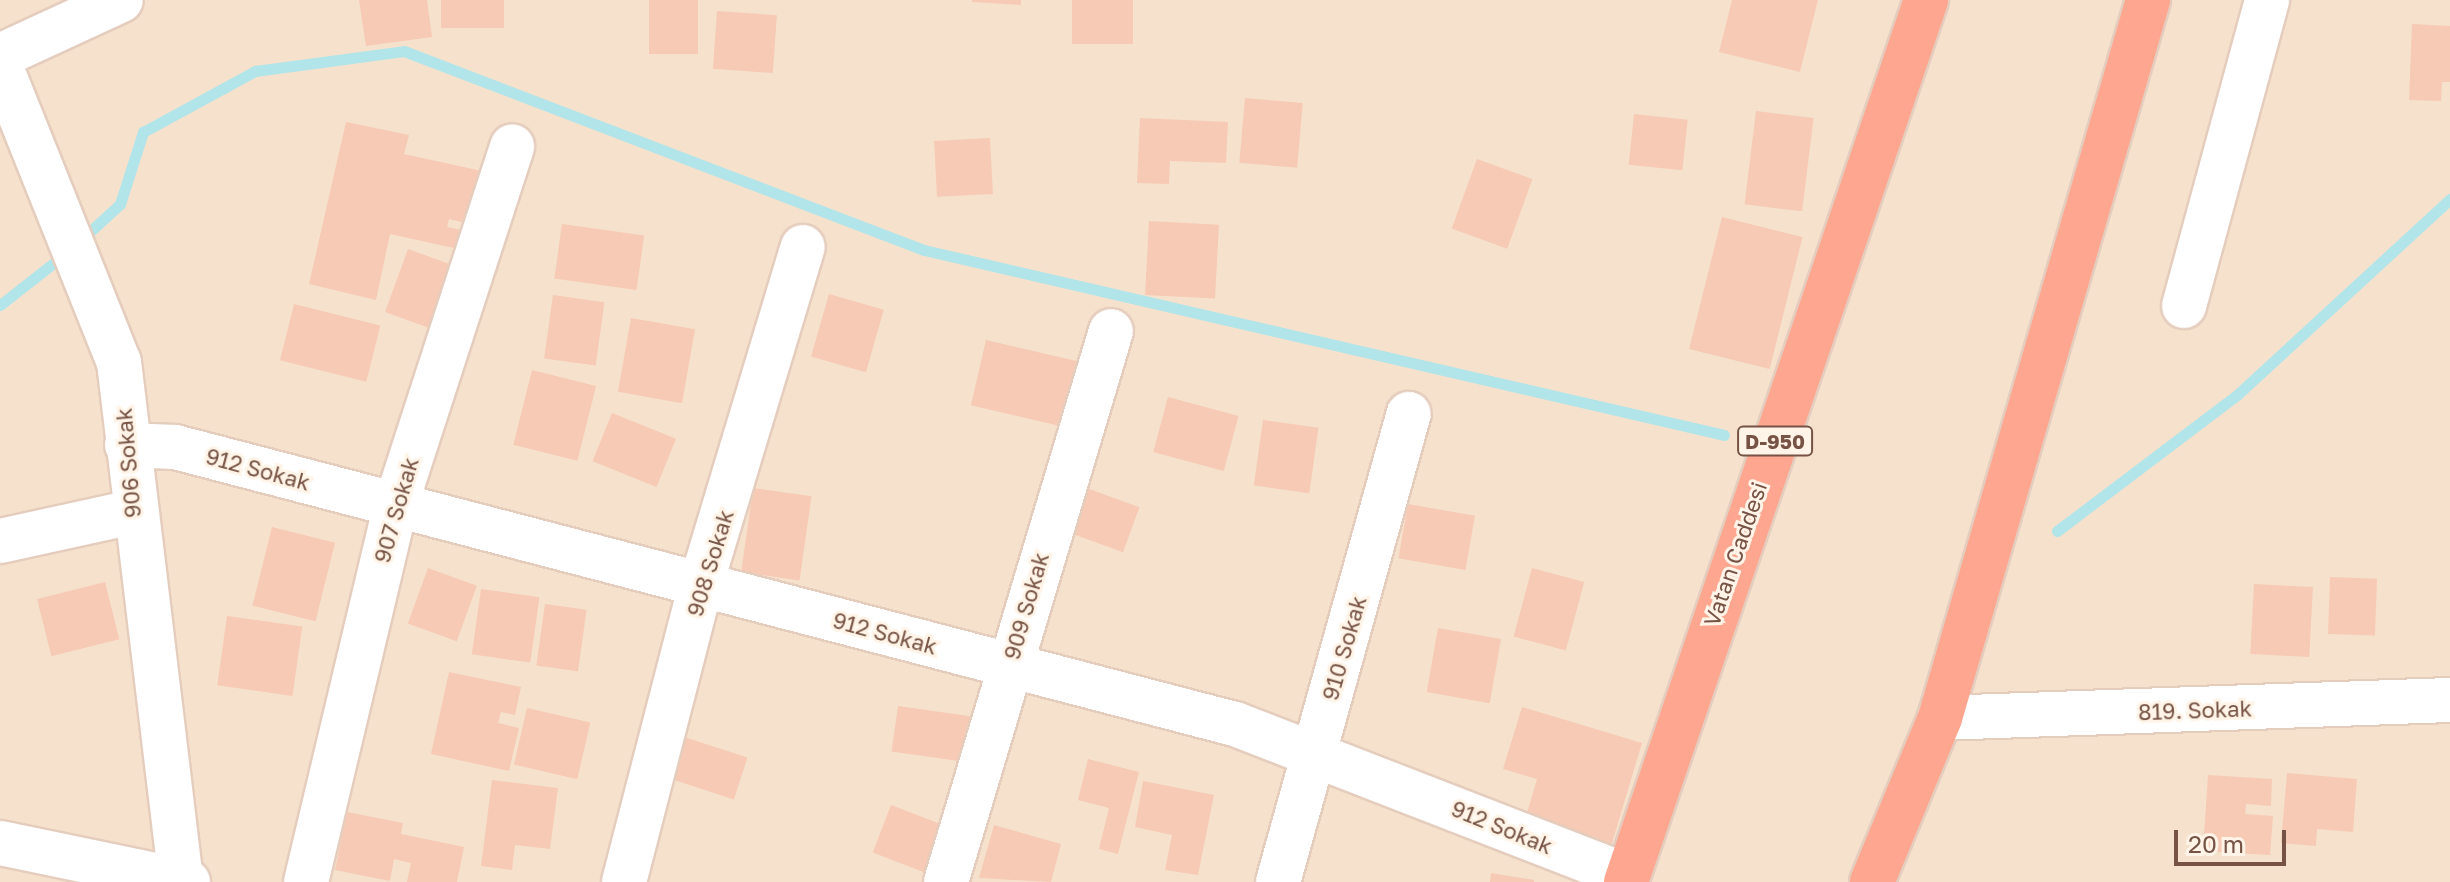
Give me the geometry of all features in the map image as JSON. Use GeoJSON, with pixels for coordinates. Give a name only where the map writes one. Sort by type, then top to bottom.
{"type":"FeatureCollection","features":[{"type":"Feature","properties":{"kind":"highway","name":"Vatan Caddesi"},"geometry":{"type":"LineString","coordinates":[[1626,879],[1926,0]]}},
{"type":"Feature","properties":{"kind":"highway"},"geometry":{"type":"LineString","coordinates":[[1872,882],[1940,718],[2148,0]]}},
{"type":"Feature","properties":{"kind":"street"},"geometry":{"type":"LineString","coordinates":[[0,56],[121,0]]}},
{"type":"Feature","properties":{"kind":"street"},"geometry":{"type":"LineString","coordinates":[[2184,306],[2267,0]]}},
{"type":"Feature","properties":{"kind":"street","name":"906 Sokak"},"geometry":{"type":"LineString","coordinates":[[0,65],[59,202],[119,362],[133,512],[184,881]]}},
{"type":"Feature","properties":{"kind":"street","name":"907 Sokak"},"geometry":{"type":"LineString","coordinates":[[306,882],[396,504],[512,146]]}},
{"type":"Feature","properties":{"kind":"street","name":"908 Sokak"},"geometry":{"type":"LineString","coordinates":[[624,882],[701,584],[803,247]]}},
{"type":"Feature","properties":{"kind":"street","name":"909 Sokak"},"geometry":{"type":"LineString","coordinates":[[946,882],[1111,331]]}},
{"type":"Feature","properties":{"kind":"street","name":"910 Sokak"},"geometry":{"type":"LineString","coordinates":[[1278,882],[1409,414]]}},
{"type":"Feature","properties":{"kind":"street","name":"912 Sokak"},"geometry":{"type":"LineString","coordinates":[[127,445],[175,447],[396,504],[1009,665],[1315,752],[1626,879]]}},
{"type":"Feature","properties":{"kind":"street"},"geometry":{"type":"LineString","coordinates":[[0,541],[133,512]]}},
{"type":"Feature","properties":{"kind":"street","name":"819. Sokak"},"geometry":{"type":"LineString","coordinates":[[1940,718],[2450,700]]}},
{"type":"Feature","properties":{"kind":"street"},"geometry":{"type":"LineString","coordinates":[[0,843],[184,881]]}},
{"type":"Feature","properties":{"kind":"shaded area"},"geometry":{"type":"Polygon","coordinates":[[[0,0],[2450,0],[2450,882],[0,882],[0,0]]]}},
{"type":"Feature","properties":{"kind":"building"},"geometry":{"type":"Polygon","coordinates":[[[359,0],[427,0],[432,37],[366,46],[359,0]]]}},
{"type":"Feature","properties":{"kind":"building"},"geometry":{"type":"Polygon","coordinates":[[[441,0],[504,0],[504,28],[441,28],[441,0]]]}},
{"type":"Feature","properties":{"kind":"building"},"geometry":{"type":"Polygon","coordinates":[[[649,0],[698,0],[698,54],[649,54],[649,0]]]}},
{"type":"Feature","properties":{"kind":"building"},"geometry":{"type":"Polygon","coordinates":[[[1021,0],[1021,5],[972,2],[1021,0]]]}},
{"type":"Feature","properties":{"kind":"building"},"geometry":{"type":"Polygon","coordinates":[[[1072,0],[1133,0],[1133,44],[1072,44],[1072,0]]]}},
{"type":"Feature","properties":{"kind":"building"},"geometry":{"type":"Polygon","coordinates":[[[1732,0],[1818,0],[1800,72],[1719,52],[1732,0]]]}},
{"type":"Feature","properties":{"kind":"building"},"geometry":{"type":"Polygon","coordinates":[[[717,11],[777,15],[773,73],[713,69],[717,11]]]}},
{"type":"Feature","properties":{"kind":"building"},"geometry":{"type":"Polygon","coordinates":[[[2412,24],[2450,26],[2450,82],[2442,82],[2441,101],[2409,100],[2412,24]]]}},
{"type":"Feature","properties":{"kind":"building"},"geometry":{"type":"Polygon","coordinates":[[[1245,98],[1303,103],[1297,168],[1239,163],[1245,98]]]}},
{"type":"Feature","properties":{"kind":"building"},"geometry":{"type":"Polygon","coordinates":[[[1756,111],[1814,118],[1802,211],[1745,204],[1756,111]]]}},
{"type":"Feature","properties":{"kind":"building"},"geometry":{"type":"Polygon","coordinates":[[[1634,114],[1688,120],[1682,170],[1629,165],[1634,114]]]}},
{"type":"Feature","properties":{"kind":"building"},"geometry":{"type":"Polygon","coordinates":[[[1140,118],[1228,122],[1226,163],[1170,161],[1169,184],[1137,183],[1140,118]]]}},
{"type":"Feature","properties":{"kind":"building"},"geometry":{"type":"Polygon","coordinates":[[[346,122],[409,135],[404,154],[491,173],[479,226],[449,219],[447,227],[476,233],[472,252],[390,234],[376,300],[309,284],[346,122]]]}},
{"type":"Feature","properties":{"kind":"building"},"geometry":{"type":"Polygon","coordinates":[[[990,138],[993,194],[937,197],[934,141],[990,138]]]}},
{"type":"Feature","properties":{"kind":"building"},"geometry":{"type":"Polygon","coordinates":[[[1477,159],[1532,179],[1507,249],[1452,229],[1477,159]]]}},
{"type":"Feature","properties":{"kind":"building"},"geometry":{"type":"Polygon","coordinates":[[[1722,217],[1803,237],[1770,369],[1689,349],[1722,217]]]}},
{"type":"Feature","properties":{"kind":"building"},"geometry":{"type":"Polygon","coordinates":[[[1149,221],[1219,225],[1215,299],[1145,295],[1149,221]]]}},
{"type":"Feature","properties":{"kind":"building"},"geometry":{"type":"Polygon","coordinates":[[[562,224],[644,236],[637,290],[554,278],[562,224]]]}},
{"type":"Feature","properties":{"kind":"building"},"geometry":{"type":"Polygon","coordinates":[[[408,249],[460,268],[437,331],[385,312],[408,249]]]}},
{"type":"Feature","properties":{"kind":"building"},"geometry":{"type":"Polygon","coordinates":[[[829,294],[884,310],[866,372],[811,356],[829,294]]]}},
{"type":"Feature","properties":{"kind":"building"},"geometry":{"type":"Polygon","coordinates":[[[553,295],[604,302],[596,366],[544,358],[553,295]]]}},
{"type":"Feature","properties":{"kind":"building"},"geometry":{"type":"Polygon","coordinates":[[[294,304],[380,326],[366,382],[280,360],[294,304]]]}},
{"type":"Feature","properties":{"kind":"building"},"geometry":{"type":"Polygon","coordinates":[[[631,318],[695,329],[682,403],[618,392],[631,318]]]}},
{"type":"Feature","properties":{"kind":"building"},"geometry":{"type":"Polygon","coordinates":[[[986,340],[1078,361],[1063,426],[971,405],[986,340]]]}},
{"type":"Feature","properties":{"kind":"building"},"geometry":{"type":"Polygon","coordinates":[[[532,370],[596,386],[577,461],[513,445],[532,370]]]}},
{"type":"Feature","properties":{"kind":"building"},"geometry":{"type":"Polygon","coordinates":[[[1168,397],[1239,416],[1224,471],[1153,452],[1168,397]]]}},
{"type":"Feature","properties":{"kind":"building"},"geometry":{"type":"Polygon","coordinates":[[[612,413],[676,439],[656,487],[593,461],[612,413]]]}},
{"type":"Feature","properties":{"kind":"building"},"geometry":{"type":"Polygon","coordinates":[[[1263,420],[1318,428],[1309,493],[1254,485],[1263,420]]]}},
{"type":"Feature","properties":{"kind":"building"},"geometry":{"type":"Polygon","coordinates":[[[1084,487],[1139,507],[1123,552],[1068,532],[1084,487]]]}},
{"type":"Feature","properties":{"kind":"building"},"geometry":{"type":"Polygon","coordinates":[[[753,488],[811,496],[800,580],[741,572],[753,488]]]}},
{"type":"Feature","properties":{"kind":"building"},"geometry":{"type":"Polygon","coordinates":[[[1408,504],[1475,516],[1465,570],[1398,558],[1408,504]]]}},
{"type":"Feature","properties":{"kind":"building"},"geometry":{"type":"Polygon","coordinates":[[[272,527],[335,543],[315,621],[252,606],[272,527]]]}},
{"type":"Feature","properties":{"kind":"building"},"geometry":{"type":"Polygon","coordinates":[[[428,568],[477,586],[457,641],[408,623],[428,568]]]}},
{"type":"Feature","properties":{"kind":"building"},"geometry":{"type":"Polygon","coordinates":[[[1532,568],[1584,582],[1566,651],[1514,637],[1532,568]]]}},
{"type":"Feature","properties":{"kind":"building"},"geometry":{"type":"Polygon","coordinates":[[[2330,577],[2377,579],[2375,636],[2328,634],[2330,577]]]}},
{"type":"Feature","properties":{"kind":"building"},"geometry":{"type":"Polygon","coordinates":[[[105,582],[119,639],[51,656],[37,599],[105,582]]]}},
{"type":"Feature","properties":{"kind":"building"},"geometry":{"type":"Polygon","coordinates":[[[2254,584],[2313,587],[2309,657],[2250,654],[2254,584]]]}},
{"type":"Feature","properties":{"kind":"building"},"geometry":{"type":"Polygon","coordinates":[[[481,589],[539,597],[530,663],[472,654],[481,589]]]}},
{"type":"Feature","properties":{"kind":"building"},"geometry":{"type":"Polygon","coordinates":[[[545,604],[587,610],[578,671],[536,665],[545,604]]]}},
{"type":"Feature","properties":{"kind":"building"},"geometry":{"type":"Polygon","coordinates":[[[227,616],[302,627],[293,696],[217,685],[227,616]]]}},
{"type":"Feature","properties":{"kind":"building"},"geometry":{"type":"Polygon","coordinates":[[[1438,628],[1501,639],[1490,703],[1427,692],[1438,628]]]}},
{"type":"Feature","properties":{"kind":"building"},"geometry":{"type":"Polygon","coordinates":[[[449,672],[521,687],[515,715],[501,712],[498,723],[519,728],[509,771],[431,754],[449,672]]]}},
{"type":"Feature","properties":{"kind":"building"},"geometry":{"type":"Polygon","coordinates":[[[898,706],[972,716],[966,762],[892,752],[898,706]]]}},
{"type":"Feature","properties":{"kind":"building"},"geometry":{"type":"Polygon","coordinates":[[[1522,707],[1642,743],[1609,853],[1523,827],[1537,779],[1503,769],[1522,707]]]}},
{"type":"Feature","properties":{"kind":"building"},"geometry":{"type":"Polygon","coordinates":[[[527,708],[590,723],[577,779],[514,765],[527,708]]]}},
{"type":"Feature","properties":{"kind":"building"},"geometry":{"type":"Polygon","coordinates":[[[678,735],[747,758],[734,799],[664,777],[678,735]]]}},
{"type":"Feature","properties":{"kind":"building"},"geometry":{"type":"Polygon","coordinates":[[[1088,759],[1139,772],[1118,854],[1099,849],[1109,808],[1078,800],[1088,759]]]}},
{"type":"Feature","properties":{"kind":"building"},"geometry":{"type":"Polygon","coordinates":[[[2287,773],[2357,779],[2353,832],[2317,829],[2316,846],[2281,843],[2287,773]]]}},
{"type":"Feature","properties":{"kind":"building"},"geometry":{"type":"Polygon","coordinates":[[[2208,775],[2272,779],[2271,806],[2246,804],[2245,814],[2273,816],[2270,855],[2203,851],[2208,775]]]}},
{"type":"Feature","properties":{"kind":"building"},"geometry":{"type":"Polygon","coordinates":[[[492,780],[558,788],[550,849],[515,845],[512,870],[481,866],[492,780]]]}},
{"type":"Feature","properties":{"kind":"building"},"geometry":{"type":"Polygon","coordinates":[[[1143,781],[1214,795],[1198,875],[1165,870],[1172,835],[1135,827],[1143,781]]]}},
{"type":"Feature","properties":{"kind":"building"},"geometry":{"type":"Polygon","coordinates":[[[891,805],[947,827],[929,874],[873,853],[891,805]]]}},
{"type":"Feature","properties":{"kind":"building"},"geometry":{"type":"Polygon","coordinates":[[[347,812],[403,823],[401,834],[464,847],[457,882],[407,882],[411,863],[394,859],[390,881],[335,870],[347,812]]]}},
{"type":"Feature","properties":{"kind":"building"},"geometry":{"type":"Polygon","coordinates":[[[994,825],[1061,844],[1051,882],[979,878],[994,825]]]}},
{"type":"Feature","properties":{"kind":"building"},"geometry":{"type":"Polygon","coordinates":[[[1491,873],[1534,880],[1534,882],[1490,882],[1491,873]]]}},
{"type":"Feature","properties":{"kind":"waterway"},"geometry":{"type":"LineString","coordinates":[[81,240],[120,204],[143,132],[255,71],[404,51],[924,250],[1724,435]]}},
{"type":"Feature","properties":{"kind":"waterway"},"geometry":{"type":"LineString","coordinates":[[2057,531],[2238,394],[2450,199]]}},
{"type":"Feature","properties":{"kind":"waterway"},"geometry":{"type":"LineString","coordinates":[[0,305],[65,254]]}}]}
